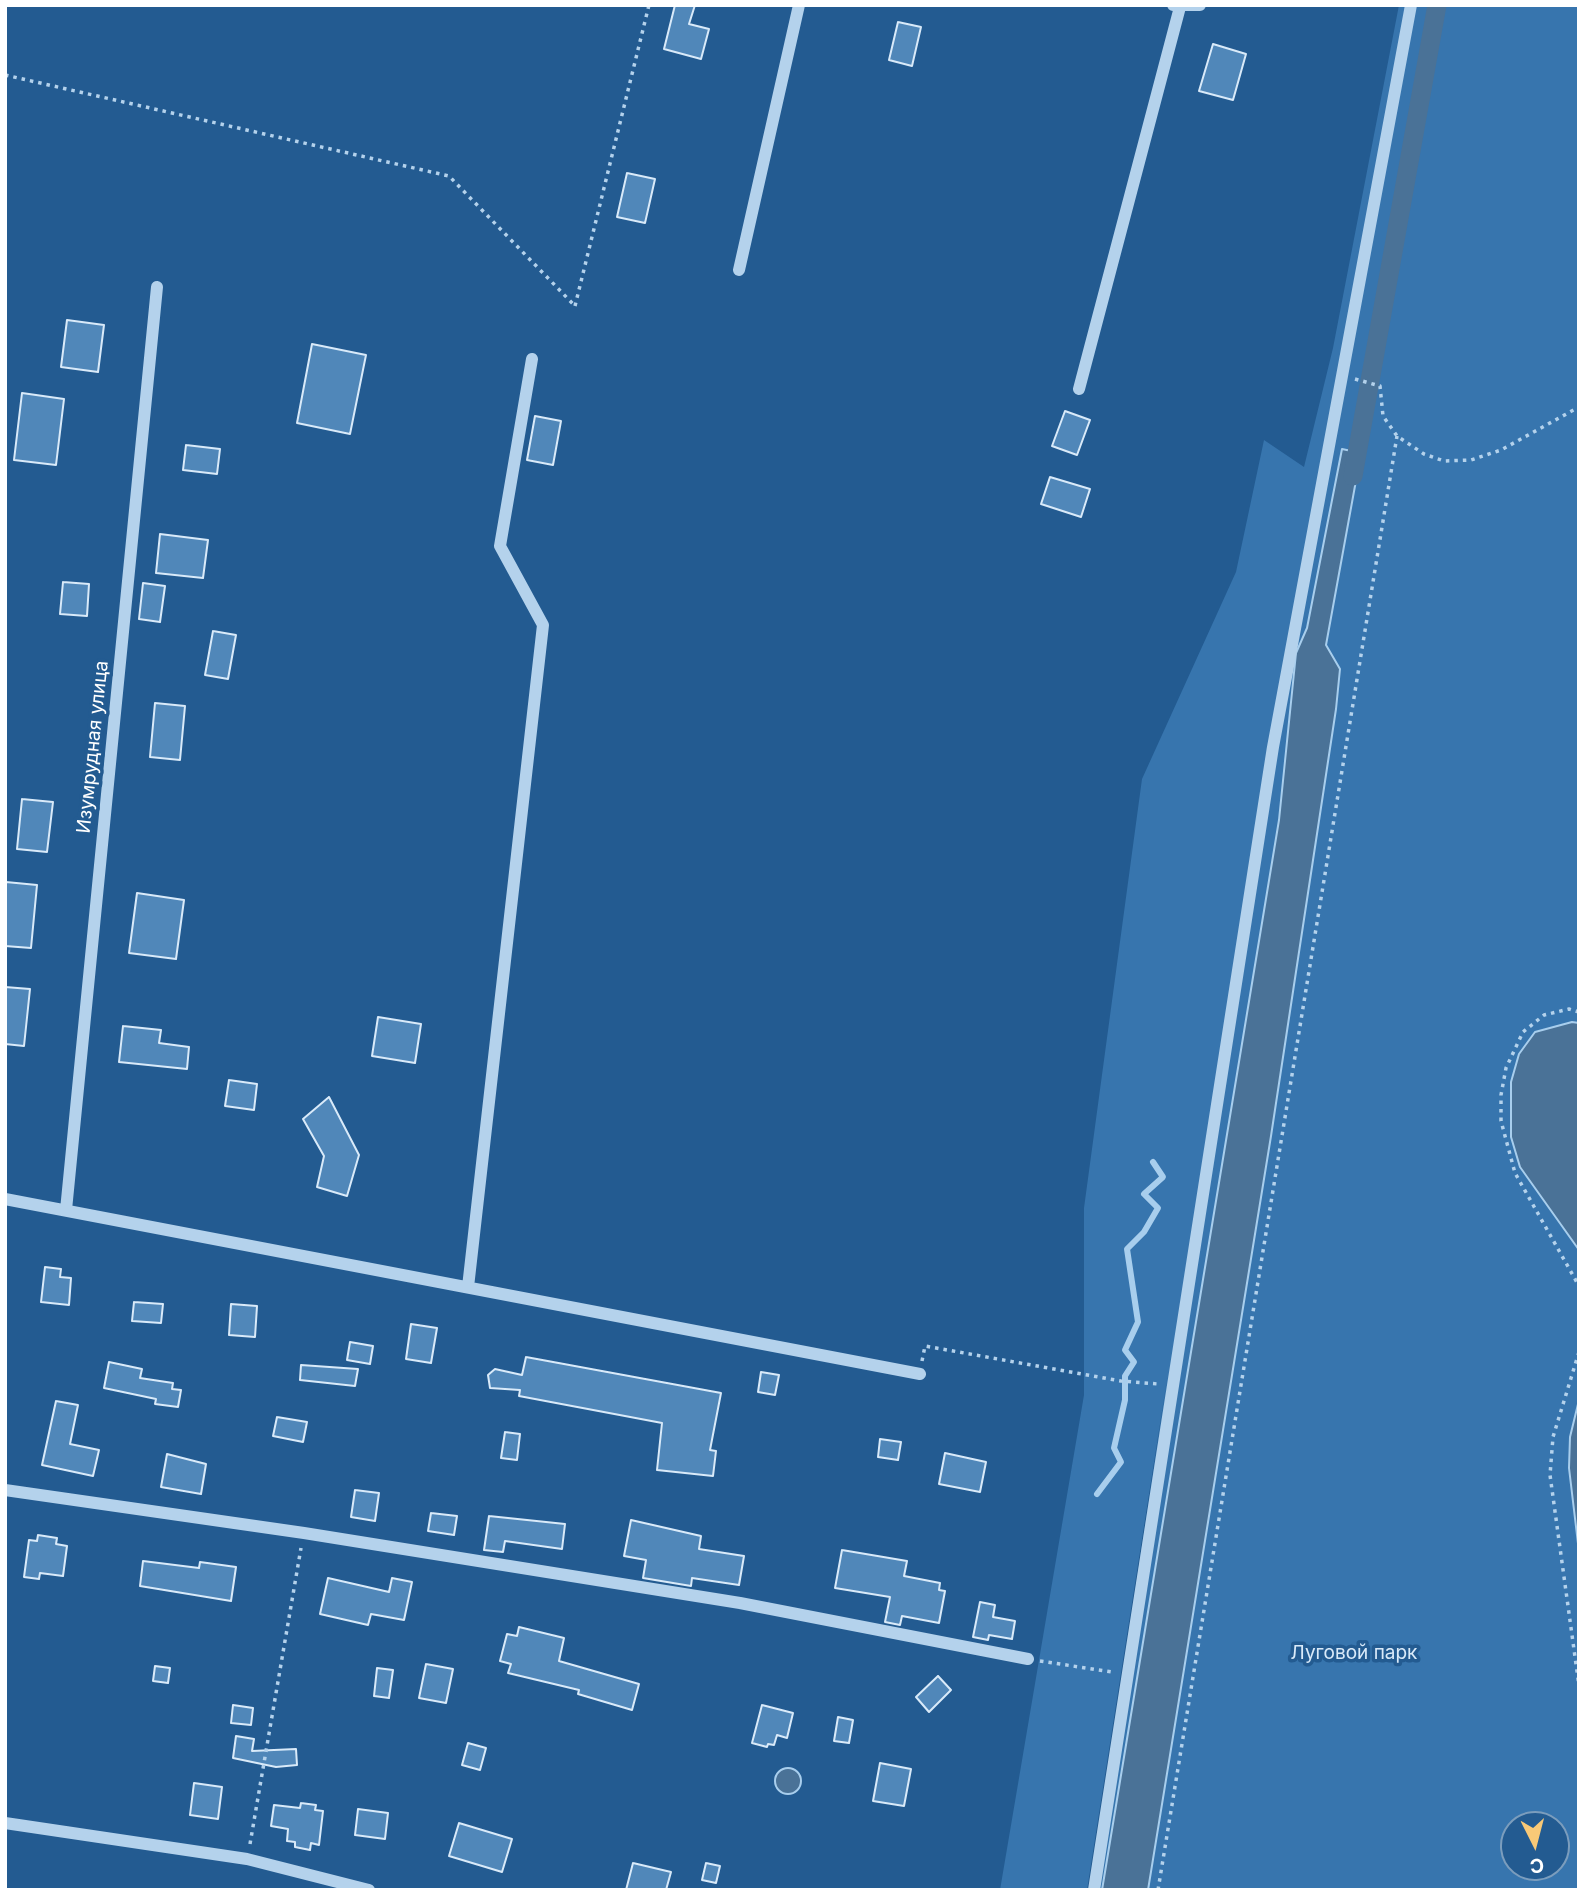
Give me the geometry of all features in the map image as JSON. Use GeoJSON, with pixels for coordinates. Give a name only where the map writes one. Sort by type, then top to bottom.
{"type":"FeatureCollection","features":[{"type":"Feature","properties":{"kind":"street"},"geometry":{"type":"LineString","coordinates":[[739,270],[799,5]]}},
{"type":"Feature","properties":{"kind":"street"},"geometry":{"type":"LineString","coordinates":[[1079,389],[1176,6],[1200,5]]}},
{"type":"Feature","properties":{"kind":"street"},"geometry":{"type":"LineString","coordinates":[[1094,1890],[1273,747],[1411,5]]}},
{"type":"Feature","properties":{"kind":"street","name":"Изумрудная улица"},"geometry":{"type":"LineString","coordinates":[[66,1210],[158,287]]}},
{"type":"Feature","properties":{"kind":"street"},"geometry":{"type":"LineString","coordinates":[[468,1287],[542,625],[500,546],[532,359]]}},
{"type":"Feature","properties":{"kind":"street"},"geometry":{"type":"LineString","coordinates":[[5,1199],[920,1374]]}},
{"type":"Feature","properties":{"kind":"street"},"geometry":{"type":"LineString","coordinates":[[5,1490],[304,1533],[740,1603],[1028,1658]]}},
{"type":"Feature","properties":{"kind":"street"},"geometry":{"type":"LineString","coordinates":[[5,1823],[247,1860],[369,1890]]}},
{"type":"Feature","properties":{"kind":"path"},"geometry":{"type":"LineString","coordinates":[[5,75],[449,176],[575,306],[649,5]]}},
{"type":"Feature","properties":{"kind":"path"},"geometry":{"type":"LineString","coordinates":[[1368,382],[1380,386],[1383,416],[1397,436],[1424,454],[1444,461],[1471,460],[1501,450],[1579,407]]}},
{"type":"Feature","properties":{"kind":"path"},"geometry":{"type":"LineString","coordinates":[[1158,1890],[1397,436]]}},
{"type":"Feature","properties":{"kind":"path"},"geometry":{"type":"LineString","coordinates":[[1579,1012],[1569,1009],[1544,1015],[1523,1032],[1506,1068],[1501,1096],[1501,1121],[1516,1173],[1579,1286]]}},
{"type":"Feature","properties":{"kind":"path"},"geometry":{"type":"LineString","coordinates":[[920,1374],[925,1346],[1140,1383]]}},
{"type":"Feature","properties":{"kind":"path"},"geometry":{"type":"LineString","coordinates":[[1579,1352],[1553,1437],[1550,1475],[1579,1686]]}},
{"type":"Feature","properties":{"kind":"path"},"geometry":{"type":"LineString","coordinates":[[247,1860],[304,1533]]}},
{"type":"Feature","properties":{"kind":"path"},"geometry":{"type":"LineString","coordinates":[[1028,1658],[1128,1675]]}},
{"type":"Feature","properties":{"kind":"green space","name":"Луговой парк"},"geometry":{"type":"Polygon","coordinates":[[[1399,5],[1579,5],[1579,1890],[1090,1890],[1168,1373],[1087,1890],[1000,1890],[1084,1395],[1084,1208],[1142,779],[1236,572],[1264,440],[1304,467],[1333,348],[1399,5]]]}},
{"type":"Feature","properties":{"kind":"shaded area"},"geometry":{"type":"Polygon","coordinates":[[[1342,449],[1361,453],[1326,645],[1340,669],[1336,709],[1271,1136],[1148,1890],[1102,1890],[1279,820],[1296,653],[1307,628],[1342,449]]]}},
{"type":"Feature","properties":{"kind":"shaded area"},"geometry":{"type":"Polygon","coordinates":[[[1572,1022],[1579,1023],[1579,1250],[1520,1167],[1511,1137],[1511,1082],[1519,1054],[1535,1032],[1572,1022]]]}},
{"type":"Feature","properties":{"kind":"shaded area"},"geometry":{"type":"Polygon","coordinates":[[[1579,1400],[1579,1552],[1569,1468],[1570,1437],[1579,1400]]]}},
{"type":"Feature","properties":{"kind":"shaded area"},"geometry":{"type":"Polygon","coordinates":[[[788,1768],[797,1772],[801,1781],[797,1790],[788,1794],[779,1790],[775,1781],[779,1772],[788,1768]]]}},
{"type":"Feature","properties":{"kind":"building"},"geometry":{"type":"Polygon","coordinates":[[[675,5],[695,5],[689,24],[709,29],[701,59],[664,49],[675,5]]]}},
{"type":"Feature","properties":{"kind":"building"},"geometry":{"type":"Polygon","coordinates":[[[898,22],[921,27],[912,66],[889,60],[898,22]]]}},
{"type":"Feature","properties":{"kind":"building"},"geometry":{"type":"Polygon","coordinates":[[[1213,44],[1246,54],[1233,100],[1199,91],[1213,44]]]}},
{"type":"Feature","properties":{"kind":"building"},"geometry":{"type":"Polygon","coordinates":[[[627,173],[655,179],[645,223],[617,217],[627,173]]]}},
{"type":"Feature","properties":{"kind":"building"},"geometry":{"type":"Polygon","coordinates":[[[67,320],[104,325],[98,372],[61,367],[67,320]]]}},
{"type":"Feature","properties":{"kind":"building"},"geometry":{"type":"Polygon","coordinates":[[[312,344],[366,355],[350,434],[297,423],[312,344]]]}},
{"type":"Feature","properties":{"kind":"building"},"geometry":{"type":"Polygon","coordinates":[[[22,393],[64,399],[56,465],[14,460],[22,393]]]}},
{"type":"Feature","properties":{"kind":"building"},"geometry":{"type":"Polygon","coordinates":[[[1065,411],[1090,420],[1077,455],[1052,446],[1065,411]]]}},
{"type":"Feature","properties":{"kind":"building"},"geometry":{"type":"Polygon","coordinates":[[[535,416],[561,421],[553,465],[527,460],[535,416]]]}},
{"type":"Feature","properties":{"kind":"building"},"geometry":{"type":"Polygon","coordinates":[[[186,445],[220,449],[217,474],[183,470],[186,445]]]}},
{"type":"Feature","properties":{"kind":"building"},"geometry":{"type":"Polygon","coordinates":[[[1050,477],[1090,489],[1081,517],[1041,504],[1050,477]]]}},
{"type":"Feature","properties":{"kind":"building"},"geometry":{"type":"Polygon","coordinates":[[[160,534],[208,540],[203,578],[156,573],[160,534]]]}},
{"type":"Feature","properties":{"kind":"building"},"geometry":{"type":"Polygon","coordinates":[[[63,582],[89,584],[87,616],[60,614],[63,582]]]}},
{"type":"Feature","properties":{"kind":"building"},"geometry":{"type":"Polygon","coordinates":[[[143,583],[165,586],[160,622],[139,619],[143,583]]]}},
{"type":"Feature","properties":{"kind":"building"},"geometry":{"type":"Polygon","coordinates":[[[213,631],[236,635],[228,679],[205,675],[213,631]]]}},
{"type":"Feature","properties":{"kind":"building"},"geometry":{"type":"Polygon","coordinates":[[[155,703],[185,706],[180,760],[150,757],[155,703]]]}},
{"type":"Feature","properties":{"kind":"building"},"geometry":{"type":"Polygon","coordinates":[[[22,799],[53,802],[47,852],[17,849],[22,799]]]}},
{"type":"Feature","properties":{"kind":"building"},"geometry":{"type":"Polygon","coordinates":[[[6,882],[37,885],[31,948],[5,946],[6,882]]]}},
{"type":"Feature","properties":{"kind":"building"},"geometry":{"type":"Polygon","coordinates":[[[137,893],[184,900],[176,959],[129,953],[137,893]]]}},
{"type":"Feature","properties":{"kind":"building"},"geometry":{"type":"Polygon","coordinates":[[[5,987],[30,989],[24,1046],[5,1044],[5,987]]]}},
{"type":"Feature","properties":{"kind":"building"},"geometry":{"type":"Polygon","coordinates":[[[378,1017],[421,1024],[415,1063],[372,1056],[378,1017]]]}},
{"type":"Feature","properties":{"kind":"building"},"geometry":{"type":"Polygon","coordinates":[[[123,1026],[161,1030],[159,1043],[189,1047],[187,1069],[119,1062],[123,1026]]]}},
{"type":"Feature","properties":{"kind":"building"},"geometry":{"type":"Polygon","coordinates":[[[229,1080],[257,1084],[254,1110],[225,1106],[229,1080]]]}},
{"type":"Feature","properties":{"kind":"building"},"geometry":{"type":"Polygon","coordinates":[[[329,1097],[359,1155],[347,1196],[317,1187],[324,1156],[303,1119],[329,1097]]]}},
{"type":"Feature","properties":{"kind":"building"},"geometry":{"type":"Polygon","coordinates":[[[45,1267],[61,1269],[60,1277],[71,1278],[69,1305],[41,1302],[45,1267]]]}},
{"type":"Feature","properties":{"kind":"building"},"geometry":{"type":"Polygon","coordinates":[[[134,1302],[163,1304],[161,1323],[132,1321],[134,1302]]]}},
{"type":"Feature","properties":{"kind":"building"},"geometry":{"type":"Polygon","coordinates":[[[231,1304],[257,1306],[255,1337],[229,1335],[231,1304]]]}},
{"type":"Feature","properties":{"kind":"building"},"geometry":{"type":"Polygon","coordinates":[[[411,1324],[437,1328],[431,1363],[406,1359],[411,1324]]]}},
{"type":"Feature","properties":{"kind":"building"},"geometry":{"type":"Polygon","coordinates":[[[350,1342],[373,1346],[370,1364],[347,1360],[350,1342]]]}},
{"type":"Feature","properties":{"kind":"building"},"geometry":{"type":"Polygon","coordinates":[[[526,1357],[721,1393],[710,1450],[716,1451],[713,1476],[657,1470],[662,1423],[519,1396],[520,1390],[490,1388],[488,1375],[495,1369],[522,1375],[526,1357]]]}},
{"type":"Feature","properties":{"kind":"building"},"geometry":{"type":"Polygon","coordinates":[[[109,1362],[142,1369],[140,1378],[173,1383],[172,1389],[181,1390],[178,1407],[155,1404],[156,1399],[104,1388],[109,1362]]]}},
{"type":"Feature","properties":{"kind":"building"},"geometry":{"type":"Polygon","coordinates":[[[301,1365],[358,1369],[355,1386],[300,1380],[301,1365]]]}},
{"type":"Feature","properties":{"kind":"building"},"geometry":{"type":"Polygon","coordinates":[[[761,1372],[779,1375],[775,1395],[758,1392],[761,1372]]]}},
{"type":"Feature","properties":{"kind":"building"},"geometry":{"type":"Polygon","coordinates":[[[56,1401],[78,1405],[70,1444],[99,1450],[93,1476],[42,1465],[56,1401]]]}},
{"type":"Feature","properties":{"kind":"building"},"geometry":{"type":"Polygon","coordinates":[[[277,1417],[307,1422],[303,1442],[273,1436],[277,1417]]]}},
{"type":"Feature","properties":{"kind":"building"},"geometry":{"type":"Polygon","coordinates":[[[505,1432],[520,1434],[517,1460],[501,1458],[505,1432]]]}},
{"type":"Feature","properties":{"kind":"building"},"geometry":{"type":"Polygon","coordinates":[[[880,1439],[901,1442],[898,1460],[878,1457],[880,1439]]]}},
{"type":"Feature","properties":{"kind":"building"},"geometry":{"type":"Polygon","coordinates":[[[945,1453],[986,1462],[980,1492],[939,1484],[945,1453]]]}},
{"type":"Feature","properties":{"kind":"building"},"geometry":{"type":"Polygon","coordinates":[[[167,1454],[206,1464],[201,1494],[161,1487],[167,1454]]]}},
{"type":"Feature","properties":{"kind":"building"},"geometry":{"type":"Polygon","coordinates":[[[355,1490],[379,1493],[375,1521],[351,1517],[355,1490]]]}},
{"type":"Feature","properties":{"kind":"building"},"geometry":{"type":"Polygon","coordinates":[[[431,1513],[457,1516],[454,1535],[428,1531],[431,1513]]]}},
{"type":"Feature","properties":{"kind":"building"},"geometry":{"type":"Polygon","coordinates":[[[489,1516],[565,1524],[562,1549],[505,1541],[503,1552],[484,1550],[489,1516]]]}},
{"type":"Feature","properties":{"kind":"building"},"geometry":{"type":"Polygon","coordinates":[[[631,1520],[701,1536],[699,1549],[744,1556],[739,1585],[692,1578],[691,1586],[643,1578],[646,1560],[624,1556],[631,1520]]]}},
{"type":"Feature","properties":{"kind":"building"},"geometry":{"type":"Polygon","coordinates":[[[38,1535],[57,1538],[56,1544],[67,1546],[63,1576],[40,1573],[39,1579],[24,1577],[29,1540],[37,1541],[38,1535]]]}},
{"type":"Feature","properties":{"kind":"building"},"geometry":{"type":"Polygon","coordinates":[[[842,1550],[907,1561],[904,1576],[940,1583],[939,1590],[945,1591],[939,1623],[902,1616],[900,1625],[885,1622],[890,1597],[835,1588],[842,1550]]]}},
{"type":"Feature","properties":{"kind":"building"},"geometry":{"type":"Polygon","coordinates":[[[143,1561],[199,1568],[200,1562],[236,1567],[231,1601],[140,1586],[143,1561]]]}},
{"type":"Feature","properties":{"kind":"building"},"geometry":{"type":"Polygon","coordinates":[[[328,1578],[389,1592],[392,1578],[412,1582],[404,1620],[371,1614],[368,1625],[320,1614],[328,1578]]]}},
{"type":"Feature","properties":{"kind":"building"},"geometry":{"type":"Polygon","coordinates":[[[980,1602],[995,1605],[993,1617],[1015,1621],[1012,1639],[989,1635],[988,1640],[973,1637],[980,1602]]]}},
{"type":"Feature","properties":{"kind":"building"},"geometry":{"type":"Polygon","coordinates":[[[519,1627],[564,1638],[559,1661],[639,1684],[632,1710],[578,1694],[579,1690],[508,1673],[511,1664],[500,1661],[507,1634],[517,1636],[519,1627]]]}},
{"type":"Feature","properties":{"kind":"building"},"geometry":{"type":"Polygon","coordinates":[[[426,1664],[453,1669],[446,1703],[419,1698],[426,1664]]]}},
{"type":"Feature","properties":{"kind":"building"},"geometry":{"type":"Polygon","coordinates":[[[155,1666],[170,1668],[168,1683],[153,1681],[155,1666]]]}},
{"type":"Feature","properties":{"kind":"building"},"geometry":{"type":"Polygon","coordinates":[[[377,1668],[393,1670],[389,1698],[374,1696],[377,1668]]]}},
{"type":"Feature","properties":{"kind":"building"},"geometry":{"type":"Polygon","coordinates":[[[938,1676],[951,1690],[929,1712],[916,1697],[938,1676]]]}},
{"type":"Feature","properties":{"kind":"building"},"geometry":{"type":"Polygon","coordinates":[[[233,1705],[253,1708],[251,1725],[231,1723],[233,1705]]]}},
{"type":"Feature","properties":{"kind":"building"},"geometry":{"type":"Polygon","coordinates":[[[762,1705],[793,1713],[787,1738],[777,1735],[774,1745],[768,1744],[767,1747],[752,1743],[762,1705]]]}},
{"type":"Feature","properties":{"kind":"building"},"geometry":{"type":"Polygon","coordinates":[[[838,1717],[853,1720],[849,1743],[834,1741],[838,1717]]]}},
{"type":"Feature","properties":{"kind":"building"},"geometry":{"type":"Polygon","coordinates":[[[236,1736],[254,1739],[252,1751],[296,1749],[297,1765],[276,1767],[233,1758],[236,1736]]]}},
{"type":"Feature","properties":{"kind":"building"},"geometry":{"type":"Polygon","coordinates":[[[468,1743],[486,1748],[480,1770],[462,1765],[468,1743]]]}},
{"type":"Feature","properties":{"kind":"building"},"geometry":{"type":"Polygon","coordinates":[[[880,1763],[911,1769],[904,1806],[873,1801],[880,1763]]]}},
{"type":"Feature","properties":{"kind":"building"},"geometry":{"type":"Polygon","coordinates":[[[194,1783],[222,1787],[218,1819],[190,1815],[194,1783]]]}},
{"type":"Feature","properties":{"kind":"building"},"geometry":{"type":"Polygon","coordinates":[[[301,1803],[316,1805],[315,1810],[323,1811],[319,1845],[311,1843],[310,1850],[295,1847],[295,1842],[287,1841],[288,1829],[271,1826],[274,1805],[300,1808],[301,1803]]]}},
{"type":"Feature","properties":{"kind":"building"},"geometry":{"type":"Polygon","coordinates":[[[358,1809],[388,1813],[385,1839],[355,1835],[358,1809]]]}},
{"type":"Feature","properties":{"kind":"building"},"geometry":{"type":"Polygon","coordinates":[[[459,1823],[512,1839],[502,1872],[449,1856],[459,1823]]]}},
{"type":"Feature","properties":{"kind":"building"},"geometry":{"type":"Polygon","coordinates":[[[633,1863],[671,1872],[666,1890],[626,1890],[633,1863]]]}},
{"type":"Feature","properties":{"kind":"building"},"geometry":{"type":"Polygon","coordinates":[[[706,1863],[720,1866],[716,1883],[702,1880],[706,1863]]]}},
{"type":"Feature","properties":{"kind":"waterway"},"geometry":{"type":"LineString","coordinates":[[1353,476],[1437,5]]}},
{"type":"Feature","properties":{"kind":"waterway"},"geometry":{"type":"LineString","coordinates":[[1097,1494],[1121,1462],[1114,1448],[1125,1400],[1125,1376],[1134,1362],[1125,1350],[1138,1322],[1127,1249],[1144,1232],[1158,1208],[1144,1194],[1163,1177],[1153,1162]]}}]}
